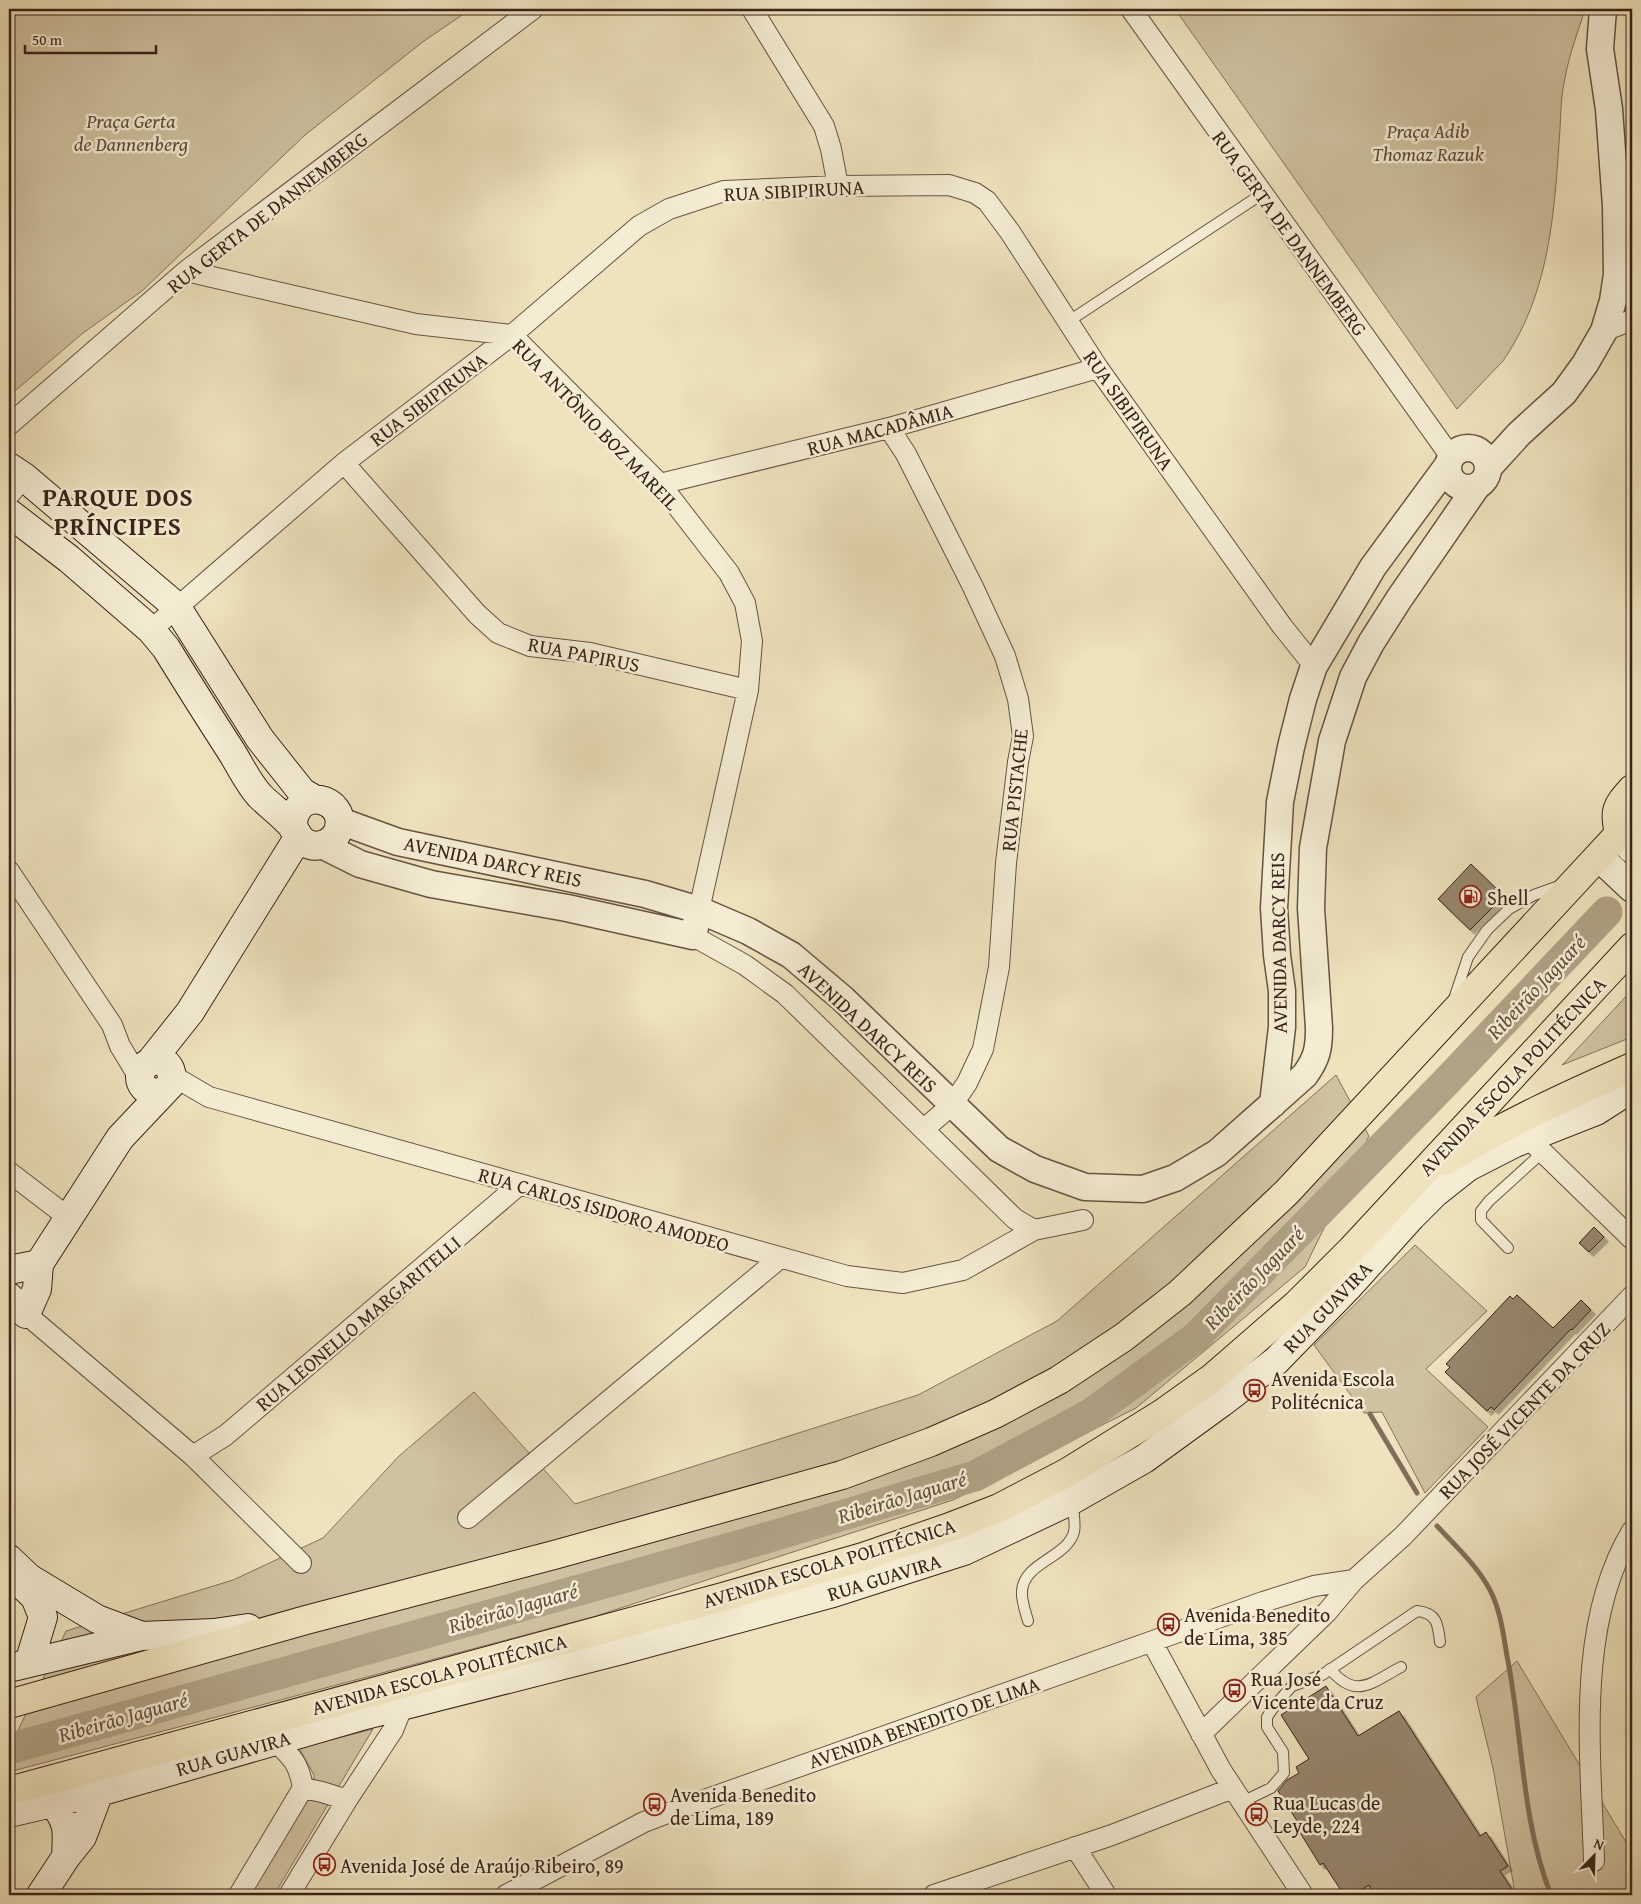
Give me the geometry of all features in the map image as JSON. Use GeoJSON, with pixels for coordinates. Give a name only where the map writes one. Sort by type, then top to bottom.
{"type":"FeatureCollection","features":[{"type":"Feature","properties":{"kind":"highway"},"geometry":{"type":"LineString","coordinates":[[9,1704],[306,1620],[554,1555],[842,1475],[931,1442],[995,1414],[1059,1380],[1124,1337],[1180,1293],[1287,1192],[1577,880],[1599,857],[1628,835],[1616,812],[1620,803],[1632,789]]}},
{"type":"Feature","properties":{"kind":"highway","name":"AVENIDA ESCOLA POLITÉCNICA"},"geometry":{"type":"LineString","coordinates":[[9,1791],[196,1752],[863,1557],[999,1508],[1068,1472],[1164,1413],[1212,1378],[1297,1304],[1416,1180],[1632,947]]}},
{"type":"Feature","properties":{"kind":"highway"},"geometry":{"type":"LineString","coordinates":[[1416,1180],[1469,1146],[1523,1117],[1567,1095],[1632,1067]]}},
{"type":"Feature","properties":{"kind":"main road"},"geometry":{"type":"LineString","coordinates":[[14,480],[176,606],[260,739],[302,792],[314,799]]}},
{"type":"Feature","properties":{"kind":"main road","name":"AVENIDA DARCY REIS"},"geometry":{"type":"LineString","coordinates":[[9,513],[68,559],[151,630],[166,648],[258,794],[304,837]]}},
{"type":"Feature","properties":{"kind":"main road"},"geometry":{"type":"LineString","coordinates":[[314,799],[332,804],[340,821],[336,836],[330,842],[304,837],[293,818],[297,809],[304,802],[314,799]]}},
{"type":"Feature","properties":{"kind":"main road"},"geometry":{"type":"LineString","coordinates":[[18,1306],[37,1289],[39,1264],[120,1138],[190,1012],[304,837]]}},
{"type":"Feature","properties":{"kind":"main road"},"geometry":{"type":"LineString","coordinates":[[1599,857],[1632,888]]}},
{"type":"Feature","properties":{"kind":"main road","name":"RUA GUAVIRA"},"geometry":{"type":"LineString","coordinates":[[9,1813],[99,1792],[196,1752],[275,1741],[403,1705],[622,1650],[833,1593],[964,1552],[1072,1500],[1144,1459],[1276,1361],[1349,1286],[1411,1217],[1435,1193],[1468,1167],[1535,1145],[1596,1111],[1632,1088]]}},
{"type":"Feature","properties":{"kind":"main road"},"geometry":{"type":"LineString","coordinates":[[9,1270],[39,1264]]}},
{"type":"Feature","properties":{"kind":"main road"},"geometry":{"type":"LineString","coordinates":[[9,1559],[28,1578],[97,1619],[142,1636]]}},
{"type":"Feature","properties":{"kind":"main road"},"geometry":{"type":"LineString","coordinates":[[9,1574],[35,1597],[43,1617],[19,1666]]}},
{"type":"Feature","properties":{"kind":"main road"},"geometry":{"type":"LineString","coordinates":[[19,1666],[142,1636],[214,1633],[306,1620]]}},
{"type":"Feature","properties":{"kind":"main road"},"geometry":{"type":"LineString","coordinates":[[41,1895],[66,1857],[82,1837],[99,1792]]}},
{"type":"Feature","properties":{"kind":"main road"},"geometry":{"type":"LineString","coordinates":[[52,1802],[65,1821],[66,1857]]}},
{"type":"Feature","properties":{"kind":"street","name":"RUA GERTA DE DANNEMBERG"},"geometry":{"type":"LineString","coordinates":[[9,425],[186,271],[533,9]]}},
{"type":"Feature","properties":{"kind":"street"},"geometry":{"type":"LineString","coordinates":[[752,9],[824,126],[831,149],[838,186]]}},
{"type":"Feature","properties":{"kind":"street","name":"RUA GERTA DE DANNEMBERG"},"geometry":{"type":"LineString","coordinates":[[1131,9],[1449,461]]}},
{"type":"Feature","properties":{"kind":"street","name":"AVENIDA DARCY REIS"},"geometry":{"type":"LineString","coordinates":[[340,821],[398,842],[615,886],[699,910],[748,931],[791,955],[843,999],[999,1148],[1035,1169],[1085,1187],[1143,1189],[1175,1178],[1217,1153],[1305,1075],[1315,1061],[1319,1046],[1319,1028],[1311,908],[1314,848],[1332,741],[1353,677],[1371,643],[1404,592],[1483,477],[1519,434],[1564,393],[1585,364],[1604,332],[1613,301],[1617,264],[1616,206],[1610,119],[1600,49],[1603,9]]}},
{"type":"Feature","properties":{"kind":"street","name":"RUA SIBIPIRUNA"},"geometry":{"type":"LineString","coordinates":[[151,630],[176,606],[344,463],[512,335],[639,226],[670,209],[724,191],[838,186],[949,185],[975,193],[987,201],[1010,232],[1098,368],[1282,626],[1314,666]]}},
{"type":"Feature","properties":{"kind":"street","name":"RUA ANTÔNIO BOZ MAREIL"},"geometry":{"type":"LineString","coordinates":[[186,271],[416,324],[512,335],[660,484],[729,573],[745,603],[752,641],[748,690],[693,936]]}},
{"type":"Feature","properties":{"kind":"street"},"geometry":{"type":"LineString","coordinates":[[1604,332],[1632,320]]}},
{"type":"Feature","properties":{"kind":"street","name":"RUA MACADÂMIA"},"geometry":{"type":"LineString","coordinates":[[660,484],[889,428],[1098,368]]}},
{"type":"Feature","properties":{"kind":"street","name":"RUA PISTACHE"},"geometry":{"type":"LineString","coordinates":[[889,428],[906,454],[973,587],[1005,656],[1018,699],[1023,736],[1018,762],[1006,863],[998,976],[983,1049],[967,1083],[952,1105],[924,1129]]}},
{"type":"Feature","properties":{"kind":"street"},"geometry":{"type":"LineString","coordinates":[[1471,447],[1482,452],[1488,462],[1483,477],[1467,488],[1457,484],[1450,476],[1449,461],[1460,449],[1471,447]]}},
{"type":"Feature","properties":{"kind":"street","name":"AVENIDA DARCY REIS"},"geometry":{"type":"LineString","coordinates":[[1273,1104],[1282,1018],[1282,991],[1277,955],[1274,908],[1280,802],[1291,748],[1314,666],[1373,567],[1449,461]]}},
{"type":"Feature","properties":{"kind":"street","name":"RUA PAPIRUS"},"geometry":{"type":"LineString","coordinates":[[344,463],[477,614],[498,632],[530,646],[590,653],[748,690]]}},
{"type":"Feature","properties":{"kind":"street","name":"AVENIDA DARCY REIS"},"geometry":{"type":"LineString","coordinates":[[304,837],[360,864],[430,884],[633,922],[693,936],[745,965],[785,994],[1000,1206],[1015,1219],[1034,1230]]}},
{"type":"Feature","properties":{"kind":"street","name":"RUA CARLOS ISIDORO AMODEO"},"geometry":{"type":"LineString","coordinates":[[9,871],[112,1025],[121,1031],[155,1075],[209,1097],[847,1276],[902,1283],[964,1270],[1034,1230]]}},
{"type":"Feature","properties":{"kind":"street"},"geometry":{"type":"LineString","coordinates":[[587,913],[600,908],[606,903],[615,886]]}},
{"type":"Feature","properties":{"kind":"street"},"geometry":{"type":"LineString","coordinates":[[1535,1145],[1632,1239]]}},
{"type":"Feature","properties":{"kind":"street"},"geometry":{"type":"LineString","coordinates":[[9,1172],[69,1218]]}},
{"type":"Feature","properties":{"kind":"street","name":"RUA LEONELLO MARGARITELLI"},"geometry":{"type":"LineString","coordinates":[[193,1456],[226,1435],[519,1185]]}},
{"type":"Feature","properties":{"kind":"street"},"geometry":{"type":"LineString","coordinates":[[1034,1230],[1083,1220]]}},
{"type":"Feature","properties":{"kind":"street"},"geometry":{"type":"LineString","coordinates":[[468,1518],[780,1258]]}},
{"type":"Feature","properties":{"kind":"street","name":"RUA JOSÉ VICENTE DA CRUZ"},"geometry":{"type":"LineString","coordinates":[[1201,1734],[1327,1612],[1354,1580],[1403,1536],[1632,1296]]}},
{"type":"Feature","properties":{"kind":"street"},"geometry":{"type":"LineString","coordinates":[[18,1306],[193,1456],[301,1562]]}},
{"type":"Feature","properties":{"kind":"street"},"geometry":{"type":"LineString","coordinates":[[1594,1861],[1592,1663],[1601,1606],[1622,1547],[1632,1531]]}},
{"type":"Feature","properties":{"kind":"street","name":"AVENIDA BENEDITO DE LIMA"},"geometry":{"type":"LineString","coordinates":[[506,1895],[644,1822],[875,1738],[1270,1600],[1314,1586],[1354,1580]]}},
{"type":"Feature","properties":{"kind":"street"},"geometry":{"type":"LineString","coordinates":[[1152,1642],[1221,1770],[1303,1895]]}},
{"type":"Feature","properties":{"kind":"street"},"geometry":{"type":"LineString","coordinates":[[289,1895],[347,1800],[393,1730],[403,1705]]}},
{"type":"Feature","properties":{"kind":"street"},"geometry":{"type":"LineString","coordinates":[[239,1895],[303,1788],[300,1771],[294,1759],[275,1741]]}},
{"type":"Feature","properties":{"kind":"street"},"geometry":{"type":"LineString","coordinates":[[303,1788],[347,1800]]}},
{"type":"Feature","properties":{"kind":"street"},"geometry":{"type":"LineString","coordinates":[[934,1895],[1237,1795]]}},
{"type":"Feature","properties":{"kind":"street"},"geometry":{"type":"LineString","coordinates":[[1075,1847],[1106,1895]]}},
{"type":"Feature","properties":{"kind":"lane"},"geometry":{"type":"LineString","coordinates":[[1069,321],[1262,194]]}},
{"type":"Feature","properties":{"kind":"lane"},"geometry":{"type":"LineString","coordinates":[[1508,1248],[1481,1220],[1481,1211],[1535,1145]]}},
{"type":"Feature","properties":{"kind":"lane"},"geometry":{"type":"LineString","coordinates":[[1028,1622],[1022,1591],[1029,1574],[1065,1546],[1074,1534],[1075,1523],[1072,1500]]}},
{"type":"Feature","properties":{"kind":"lane"},"geometry":{"type":"LineString","coordinates":[[1237,1795],[1271,1788],[1284,1774],[1283,1752],[1267,1727],[1268,1717],[1276,1704],[1292,1686],[1322,1675],[1417,1611],[1425,1612],[1434,1617],[1438,1626],[1440,1642]]}},
{"type":"Feature","properties":{"kind":"lane"},"geometry":{"type":"LineString","coordinates":[[1330,1669],[1340,1681],[1350,1687],[1358,1688],[1372,1683],[1401,1667]]}},
{"type":"Feature","properties":{"kind":"green space","name":"Praça Gerta de Dannenberg"},"geometry":{"type":"Polygon","coordinates":[[[9,9],[471,9],[424,41],[305,135],[142,291],[83,333],[9,396],[9,9]]]}},
{"type":"Feature","properties":{"kind":"green space","name":"Praça Adib Thomaz Razuk"},"geometry":{"type":"Polygon","coordinates":[[[1175,9],[1585,9],[1571,52],[1563,86],[1551,228],[1539,283],[1530,310],[1518,336],[1503,361],[1457,409],[1175,9]]]}},
{"type":"Feature","properties":{"kind":"green space"},"geometry":{"type":"Polygon","coordinates":[[[1632,990],[1632,1037],[1562,1065],[1566,1061],[1632,990]]]}},
{"type":"Feature","properties":{"kind":"green space"},"geometry":{"type":"Polygon","coordinates":[[[1336,1075],[1369,1136],[1305,1267],[1136,1408],[953,1500],[593,1617],[9,1772],[9,1749],[66,1631],[233,1580],[323,1538],[399,1456],[474,1392],[575,1504],[918,1395],[1057,1321],[1336,1075]]]}},
{"type":"Feature","properties":{"kind":"green space"},"geometry":{"type":"Polygon","coordinates":[[[1415,1245],[1487,1311],[1426,1369],[1488,1427],[1425,1493],[1382,1412],[1364,1413],[1314,1345],[1415,1245]]]}},
{"type":"Feature","properties":{"kind":"green space"},"geometry":{"type":"Polygon","coordinates":[[[1517,1661],[1632,1852],[1632,1895],[1516,1895],[1515,1893],[1493,1768],[1476,1697],[1517,1661]]]}},
{"type":"Feature","properties":{"kind":"green space"},"geometry":{"type":"Polygon","coordinates":[[[373,1729],[274,1895],[249,1895],[313,1789],[314,1775],[299,1748],[373,1729]]]}},
{"type":"Feature","properties":{"kind":"building","name":"Shell"},"geometry":{"type":"Polygon","coordinates":[[[1471,864],[1504,896],[1470,930],[1438,899],[1471,864]]]}},
{"type":"Feature","properties":{"kind":"building"},"geometry":{"type":"Polygon","coordinates":[[[1594,1227],[1604,1237],[1589,1252],[1579,1243],[1594,1227]]]}},
{"type":"Feature","properties":{"kind":"building"},"geometry":{"type":"Polygon","coordinates":[[[1517,1295],[1553,1328],[1581,1300],[1591,1310],[1494,1410],[1491,1407],[1487,1411],[1445,1372],[1450,1367],[1446,1364],[1510,1296],[1513,1299],[1517,1295]]]}},
{"type":"Feature","properties":{"kind":"building"},"geometry":{"type":"Polygon","coordinates":[[[1326,1686],[1358,1736],[1399,1711],[1480,1836],[1486,1832],[1508,1866],[1500,1871],[1516,1895],[1375,1895],[1369,1885],[1353,1895],[1344,1895],[1323,1863],[1320,1865],[1296,1826],[1299,1824],[1278,1791],[1287,1780],[1299,1773],[1296,1767],[1309,1759],[1281,1715],[1326,1686]]]}},
{"type":"Feature","properties":{"kind":"waterway","name":"Ribeirão Jaguaré"},"geometry":{"type":"LineString","coordinates":[[9,1749],[759,1540],[975,1476],[1089,1415],[1196,1337],[1445,1083],[1607,912]]}},
{"type":"Feature","properties":{"kind":"waterway"},"geometry":{"type":"LineString","coordinates":[[1370,1414],[1417,1493]]}},
{"type":"Feature","properties":{"kind":"waterway"},"geometry":{"type":"LineString","coordinates":[[1437,1526],[1481,1575],[1491,1591],[1498,1609],[1512,1686],[1528,1807],[1541,1866],[1551,1895]]}},
{"type":"Feature","properties":{"kind":"place","name":"Shell"},"geometry":{"type":"Point","coordinates":[1471,897]}},
{"type":"Feature","properties":{"kind":"place","name":"Avenida Escola Politécnica"},"geometry":{"type":"Point","coordinates":[1255,1390]}},
{"type":"Feature","properties":{"kind":"place","name":"Avenida Benedito de Lima, 385"},"geometry":{"type":"Point","coordinates":[1168,1625]}},
{"type":"Feature","properties":{"kind":"place","name":"Rua José Vicente da Cruz"},"geometry":{"type":"Point","coordinates":[1235,1690]}},
{"type":"Feature","properties":{"kind":"place","name":"Avenida Benedito de Lima, 189"},"geometry":{"type":"Point","coordinates":[654,1805]}},
{"type":"Feature","properties":{"kind":"place","name":"Rua Lucas de Leyde, 224"},"geometry":{"type":"Point","coordinates":[1257,1814]}},
{"type":"Feature","properties":{"kind":"place","name":"Avenida José de Araújo Ribeiro, 89"},"geometry":{"type":"Point","coordinates":[324,1865]}},
{"type":"Feature","properties":{"kind":"district","name":"PARQUE DOS PRÍNCIPES"},"geometry":{"type":"Point","coordinates":[118,512]}}]}
